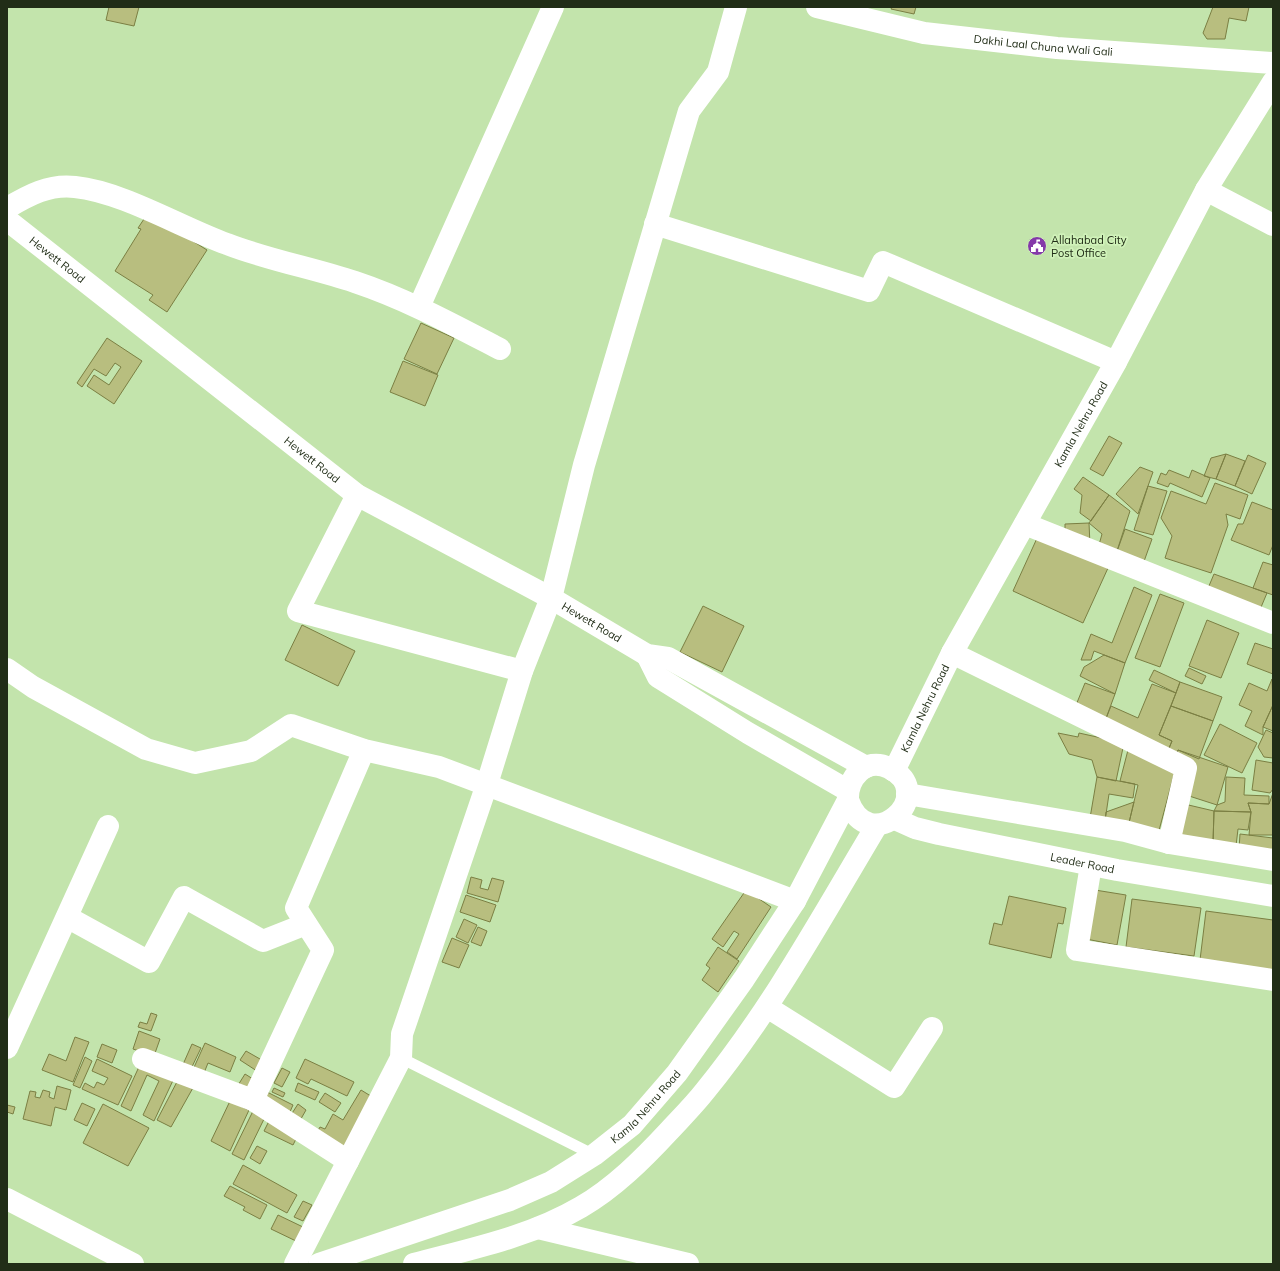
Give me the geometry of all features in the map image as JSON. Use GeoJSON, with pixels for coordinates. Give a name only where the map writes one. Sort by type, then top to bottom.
{"type":"FeatureCollection","features":[{"type":"Feature","properties":{"kind":"street"},"geometry":{"type":"LineString","coordinates":[[419,306],[553,7]]}},
{"type":"Feature","properties":{"kind":"street"},"geometry":{"type":"LineString","coordinates":[[295,1264],[401,1058],[402,1034],[487,784],[522,671],[551,598],[584,465],[689,110],[718,72],[736,7]]}},
{"type":"Feature","properties":{"kind":"street","name":"Dakhi Laal Chuna Wali Gali"},"geometry":{"type":"LineString","coordinates":[[817,7],[924,33],[1057,48],[1273,62]]}},
{"type":"Feature","properties":{"kind":"street","name":"Kamla Nehru Road"},"geometry":{"type":"LineString","coordinates":[[894,771],[952,653],[1116,362],[1206,190],[1273,82]]}},
{"type":"Feature","properties":{"kind":"street"},"geometry":{"type":"LineString","coordinates":[[7,208],[35,192],[55,186],[82,188],[112,196],[228,245],[355,282],[419,306],[500,349]]}},
{"type":"Feature","properties":{"kind":"street"},"geometry":{"type":"LineString","coordinates":[[1206,190],[1273,225]]}},
{"type":"Feature","properties":{"kind":"street","name":"Hewett Road"},"geometry":{"type":"LineString","coordinates":[[7,220],[357,495],[551,598],[648,655],[668,658],[866,767]]}},
{"type":"Feature","properties":{"kind":"street"},"geometry":{"type":"LineString","coordinates":[[655,224],[869,291],[883,262],[1116,362]]}},
{"type":"Feature","properties":{"kind":"street"},"geometry":{"type":"LineString","coordinates":[[357,495],[298,611],[522,671]]}},
{"type":"Feature","properties":{"kind":"street"},"geometry":{"type":"LineString","coordinates":[[1025,524],[1273,623]]}},
{"type":"Feature","properties":{"kind":"street"},"geometry":{"type":"LineString","coordinates":[[952,653],[1186,768],[1168,843]]}},
{"type":"Feature","properties":{"kind":"street"},"geometry":{"type":"LineString","coordinates":[[648,655],[658,677],[847,795]]}},
{"type":"Feature","properties":{"kind":"street"},"geometry":{"type":"LineString","coordinates":[[7,669],[33,686],[146,749],[195,762],[252,751],[291,725],[364,750],[439,767],[795,901]]}},
{"type":"Feature","properties":{"kind":"street"},"geometry":{"type":"LineString","coordinates":[[253,1100],[323,950],[296,908],[364,750]]}},
{"type":"Feature","properties":{"kind":"street"},"geometry":{"type":"LineString","coordinates":[[414,1264],[499,1242],[538,1228],[581,1207],[617,1181],[654,1147],[705,1092],[767,1007],[886,822],[906,804],[906,785],[901,777],[886,766],[866,767],[857,772],[851,780],[847,795],[851,810],[858,818],[867,823],[886,822]]}},
{"type":"Feature","properties":{"kind":"street"},"geometry":{"type":"LineString","coordinates":[[907,794],[1125,831],[1168,843],[1273,860]]}},
{"type":"Feature","properties":{"kind":"street","name":"Kamla Nehru Road"},"geometry":{"type":"LineString","coordinates":[[319,1264],[510,1200],[551,1182],[594,1155],[632,1125],[677,1073],[744,979],[795,901],[847,795]]}},
{"type":"Feature","properties":{"kind":"street","name":"Leader Road"},"geometry":{"type":"LineString","coordinates":[[886,822],[1091,865],[1273,896]]}},
{"type":"Feature","properties":{"kind":"street"},"geometry":{"type":"LineString","coordinates":[[7,1048],[108,826]]}},
{"type":"Feature","properties":{"kind":"street"},"geometry":{"type":"LineString","coordinates":[[1091,865],[1077,950],[1273,980]]}},
{"type":"Feature","properties":{"kind":"street"},"geometry":{"type":"LineString","coordinates":[[67,917],[149,962],[184,897],[263,941],[306,924]]}},
{"type":"Feature","properties":{"kind":"street"},"geometry":{"type":"LineString","coordinates":[[767,1007],[894,1086],[932,1028]]}},
{"type":"Feature","properties":{"kind":"street"},"geometry":{"type":"LineString","coordinates":[[143,1059],[253,1100],[348,1161]]}},
{"type":"Feature","properties":{"kind":"street"},"geometry":{"type":"LineString","coordinates":[[7,1199],[133,1264]]}},
{"type":"Feature","properties":{"kind":"street"},"geometry":{"type":"LineString","coordinates":[[538,1228],[688,1264]]}},
{"type":"Feature","properties":{"kind":"lane"},"geometry":{"type":"LineString","coordinates":[[401,1058],[594,1155]]}},
{"type":"Feature","properties":{"kind":"building"},"geometry":{"type":"Polygon","coordinates":[[[109,7],[139,7],[134,26],[106,20],[109,7]]]}},
{"type":"Feature","properties":{"kind":"building"},"geometry":{"type":"Polygon","coordinates":[[[892,7],[916,7],[914,14],[891,9],[892,7]]]}},
{"type":"Feature","properties":{"kind":"building"},"geometry":{"type":"Polygon","coordinates":[[[1213,7],[1249,7],[1246,21],[1229,18],[1225,39],[1207,39],[1203,33],[1213,7]]]}},
{"type":"Feature","properties":{"kind":"building"},"geometry":{"type":"Polygon","coordinates":[[[148,213],[207,250],[167,312],[149,300],[153,295],[115,271],[141,229],[138,228],[148,213]]]}},
{"type":"Feature","properties":{"kind":"building"},"geometry":{"type":"Polygon","coordinates":[[[421,323],[454,338],[437,374],[404,359],[421,323]]]}},
{"type":"Feature","properties":{"kind":"building"},"geometry":{"type":"Polygon","coordinates":[[[107,338],[142,361],[114,404],[87,386],[94,375],[109,385],[121,367],[115,363],[106,376],[94,369],[82,387],[77,383],[107,338]]]}},
{"type":"Feature","properties":{"kind":"building"},"geometry":{"type":"Polygon","coordinates":[[[403,361],[438,375],[425,406],[390,392],[403,361]]]}},
{"type":"Feature","properties":{"kind":"building"},"geometry":{"type":"Polygon","coordinates":[[[1109,436],[1122,443],[1103,476],[1090,469],[1109,436]]]}},
{"type":"Feature","properties":{"kind":"building"},"geometry":{"type":"Polygon","coordinates":[[[1226,454],[1216,479],[1204,476],[1211,458],[1226,454]]]}},
{"type":"Feature","properties":{"kind":"building"},"geometry":{"type":"Polygon","coordinates":[[[1226,454],[1245,461],[1235,486],[1216,479],[1226,454]]]}},
{"type":"Feature","properties":{"kind":"building"},"geometry":{"type":"Polygon","coordinates":[[[1248,455],[1266,463],[1252,494],[1235,486],[1248,455]]]}},
{"type":"Feature","properties":{"kind":"building"},"geometry":{"type":"Polygon","coordinates":[[[1140,467],[1153,472],[1138,514],[1116,494],[1140,467]]]}},
{"type":"Feature","properties":{"kind":"building"},"geometry":{"type":"Polygon","coordinates":[[[1169,470],[1189,478],[1192,470],[1210,478],[1202,497],[1170,483],[1168,487],[1157,483],[1161,473],[1166,475],[1169,470]]]}},
{"type":"Feature","properties":{"kind":"building"},"geometry":{"type":"Polygon","coordinates":[[[1083,477],[1109,495],[1091,521],[1080,513],[1082,495],[1074,489],[1083,477]]]}},
{"type":"Feature","properties":{"kind":"building"},"geometry":{"type":"Polygon","coordinates":[[[1215,483],[1248,495],[1240,519],[1226,514],[1228,525],[1211,573],[1165,558],[1172,536],[1161,518],[1171,491],[1206,504],[1215,483]]]}},
{"type":"Feature","properties":{"kind":"building"},"geometry":{"type":"Polygon","coordinates":[[[1148,486],[1167,491],[1153,535],[1134,530],[1148,486]]]}},
{"type":"Feature","properties":{"kind":"building"},"geometry":{"type":"Polygon","coordinates":[[[1109,495],[1130,511],[1115,557],[1097,552],[1102,534],[1089,523],[1109,495]]]}},
{"type":"Feature","properties":{"kind":"building"},"geometry":{"type":"Polygon","coordinates":[[[1252,502],[1273,510],[1273,545],[1269,555],[1231,540],[1238,524],[1243,524],[1252,502]]]}},
{"type":"Feature","properties":{"kind":"building"},"geometry":{"type":"Polygon","coordinates":[[[1089,523],[1090,545],[1065,537],[1065,524],[1089,523]]]}},
{"type":"Feature","properties":{"kind":"building"},"geometry":{"type":"Polygon","coordinates":[[[1125,529],[1152,539],[1142,567],[1115,557],[1125,529]]]}},
{"type":"Feature","properties":{"kind":"building"},"geometry":{"type":"Polygon","coordinates":[[[1038,536],[1108,568],[1083,623],[1013,591],[1038,536]]]}},
{"type":"Feature","properties":{"kind":"building"},"geometry":{"type":"Polygon","coordinates":[[[1263,562],[1273,565],[1273,595],[1253,588],[1263,562]]]}},
{"type":"Feature","properties":{"kind":"building"},"geometry":{"type":"Polygon","coordinates":[[[1214,574],[1267,593],[1259,612],[1206,593],[1214,574]]]}},
{"type":"Feature","properties":{"kind":"building"},"geometry":{"type":"Polygon","coordinates":[[[1134,587],[1152,595],[1125,663],[1094,651],[1091,660],[1081,660],[1091,634],[1112,643],[1134,587]]]}},
{"type":"Feature","properties":{"kind":"building"},"geometry":{"type":"Polygon","coordinates":[[[1160,594],[1184,603],[1160,667],[1135,658],[1160,594]]]}},
{"type":"Feature","properties":{"kind":"building"},"geometry":{"type":"Polygon","coordinates":[[[703,606],[744,626],[722,672],[680,652],[703,606]]]}},
{"type":"Feature","properties":{"kind":"building"},"geometry":{"type":"Polygon","coordinates":[[[1207,620],[1239,633],[1221,678],[1189,666],[1207,620]]]}},
{"type":"Feature","properties":{"kind":"building"},"geometry":{"type":"Polygon","coordinates":[[[302,625],[355,651],[338,686],[285,660],[302,625]]]}},
{"type":"Feature","properties":{"kind":"building"},"geometry":{"type":"Polygon","coordinates":[[[1255,643],[1273,649],[1273,674],[1247,664],[1255,643]]]}},
{"type":"Feature","properties":{"kind":"building"},"geometry":{"type":"Polygon","coordinates":[[[1104,655],[1125,663],[1115,694],[1080,676],[1084,667],[1104,655]]]}},
{"type":"Feature","properties":{"kind":"building"},"geometry":{"type":"Polygon","coordinates":[[[1189,668],[1206,676],[1202,684],[1185,676],[1189,668]]]}},
{"type":"Feature","properties":{"kind":"building"},"geometry":{"type":"Polygon","coordinates":[[[1154,670],[1180,682],[1176,693],[1149,680],[1154,670]]]}},
{"type":"Feature","properties":{"kind":"building"},"geometry":{"type":"Polygon","coordinates":[[[1272,679],[1273,705],[1263,727],[1263,735],[1245,726],[1252,711],[1239,705],[1249,683],[1267,691],[1272,679]]]}},
{"type":"Feature","properties":{"kind":"building"},"geometry":{"type":"Polygon","coordinates":[[[1180,682],[1222,697],[1213,721],[1171,706],[1180,682]]]}},
{"type":"Feature","properties":{"kind":"building"},"geometry":{"type":"Polygon","coordinates":[[[1085,683],[1115,694],[1105,721],[1074,710],[1085,683]]]}},
{"type":"Feature","properties":{"kind":"building"},"geometry":{"type":"Polygon","coordinates":[[[1152,684],[1176,693],[1159,735],[1172,741],[1167,753],[1105,721],[1111,706],[1138,718],[1152,684]]]}},
{"type":"Feature","properties":{"kind":"building"},"geometry":{"type":"Polygon","coordinates":[[[1273,705],[1273,731],[1263,727],[1273,705]]]}},
{"type":"Feature","properties":{"kind":"building"},"geometry":{"type":"Polygon","coordinates":[[[1171,706],[1213,721],[1199,759],[1178,750],[1175,758],[1167,753],[1172,741],[1159,735],[1171,706]]]}},
{"type":"Feature","properties":{"kind":"building"},"geometry":{"type":"Polygon","coordinates":[[[1220,724],[1257,743],[1242,773],[1204,755],[1220,724]]]}},
{"type":"Feature","properties":{"kind":"building"},"geometry":{"type":"Polygon","coordinates":[[[1266,730],[1273,733],[1273,758],[1264,757],[1258,747],[1266,730]]]}},
{"type":"Feature","properties":{"kind":"building"},"geometry":{"type":"Polygon","coordinates":[[[1058,733],[1078,737],[1079,733],[1124,743],[1116,781],[1097,777],[1092,760],[1069,754],[1058,733]]]}},
{"type":"Feature","properties":{"kind":"building"},"geometry":{"type":"Polygon","coordinates":[[[1128,750],[1177,763],[1157,838],[1127,831],[1138,785],[1120,781],[1128,750]]]}},
{"type":"Feature","properties":{"kind":"building"},"geometry":{"type":"Polygon","coordinates":[[[1178,750],[1228,767],[1217,805],[1186,795],[1175,758],[1178,750]]]}},
{"type":"Feature","properties":{"kind":"building"},"geometry":{"type":"Polygon","coordinates":[[[1256,760],[1273,763],[1273,789],[1270,793],[1252,790],[1256,760]]]}},
{"type":"Feature","properties":{"kind":"building"},"geometry":{"type":"Polygon","coordinates":[[[1097,777],[1135,784],[1133,798],[1109,794],[1105,821],[1090,818],[1097,777]]]}},
{"type":"Feature","properties":{"kind":"building"},"geometry":{"type":"Polygon","coordinates":[[[1226,777],[1245,778],[1244,795],[1269,796],[1269,804],[1248,803],[1251,812],[1214,811],[1217,805],[1225,802],[1226,777]]]}},
{"type":"Feature","properties":{"kind":"building"},"geometry":{"type":"Polygon","coordinates":[[[1273,793],[1273,835],[1249,835],[1251,812],[1248,803],[1269,804],[1273,793]]]}},
{"type":"Feature","properties":{"kind":"building"},"geometry":{"type":"Polygon","coordinates":[[[1134,802],[1127,831],[1105,821],[1106,812],[1134,802]]]}},
{"type":"Feature","properties":{"kind":"building"},"geometry":{"type":"Polygon","coordinates":[[[1180,803],[1214,811],[1213,843],[1175,838],[1180,803]]]}},
{"type":"Feature","properties":{"kind":"building"},"geometry":{"type":"Polygon","coordinates":[[[1214,811],[1251,812],[1248,830],[1238,829],[1236,846],[1213,843],[1214,811]]]}},
{"type":"Feature","properties":{"kind":"building"},"geometry":{"type":"Polygon","coordinates":[[[1240,834],[1273,838],[1273,853],[1239,849],[1240,834]]]}},
{"type":"Feature","properties":{"kind":"building"},"geometry":{"type":"Polygon","coordinates":[[[471,877],[482,880],[480,888],[488,890],[492,878],[504,881],[498,902],[467,893],[471,877]]]}},
{"type":"Feature","properties":{"kind":"building"},"geometry":{"type":"Polygon","coordinates":[[[746,890],[771,907],[737,959],[727,952],[739,934],[734,931],[723,947],[712,939],[746,890]]]}},
{"type":"Feature","properties":{"kind":"building"},"geometry":{"type":"Polygon","coordinates":[[[1095,890],[1126,895],[1117,945],[1086,939],[1095,890]]]}},
{"type":"Feature","properties":{"kind":"building"},"geometry":{"type":"Polygon","coordinates":[[[466,895],[496,905],[490,922],[460,912],[466,895]]]}},
{"type":"Feature","properties":{"kind":"building"},"geometry":{"type":"Polygon","coordinates":[[[1009,896],[1066,908],[1063,924],[1058,923],[1051,958],[989,944],[994,923],[1002,925],[1009,896]]]}},
{"type":"Feature","properties":{"kind":"building"},"geometry":{"type":"Polygon","coordinates":[[[1132,899],[1201,908],[1194,956],[1126,947],[1132,899]]]}},
{"type":"Feature","properties":{"kind":"building"},"geometry":{"type":"Polygon","coordinates":[[[1206,911],[1273,920],[1273,970],[1200,960],[1206,911]]]}},
{"type":"Feature","properties":{"kind":"building"},"geometry":{"type":"Polygon","coordinates":[[[464,919],[477,925],[468,943],[456,937],[464,919]]]}},
{"type":"Feature","properties":{"kind":"building"},"geometry":{"type":"Polygon","coordinates":[[[478,927],[487,931],[481,946],[471,942],[478,927]]]}},
{"type":"Feature","properties":{"kind":"building"},"geometry":{"type":"Polygon","coordinates":[[[452,938],[469,945],[459,968],[442,962],[452,938]]]}},
{"type":"Feature","properties":{"kind":"building"},"geometry":{"type":"Polygon","coordinates":[[[718,947],[739,961],[718,992],[702,980],[710,968],[706,965],[718,947]]]}},
{"type":"Feature","properties":{"kind":"building"},"geometry":{"type":"Polygon","coordinates":[[[151,1013],[157,1015],[151,1031],[138,1027],[140,1022],[147,1024],[151,1013]]]}},
{"type":"Feature","properties":{"kind":"building"},"geometry":{"type":"Polygon","coordinates":[[[139,1031],[160,1039],[154,1056],[133,1049],[139,1031]]]}},
{"type":"Feature","properties":{"kind":"building"},"geometry":{"type":"Polygon","coordinates":[[[75,1037],[89,1042],[73,1082],[42,1070],[49,1054],[66,1061],[75,1037]]]}},
{"type":"Feature","properties":{"kind":"building"},"geometry":{"type":"Polygon","coordinates":[[[205,1043],[236,1057],[230,1072],[208,1063],[202,1078],[191,1074],[205,1043]]]}},
{"type":"Feature","properties":{"kind":"building"},"geometry":{"type":"Polygon","coordinates":[[[102,1044],[117,1050],[112,1063],[97,1057],[102,1044]]]}},
{"type":"Feature","properties":{"kind":"building"},"geometry":{"type":"Polygon","coordinates":[[[192,1044],[201,1048],[189,1073],[181,1069],[192,1044]]]}},
{"type":"Feature","properties":{"kind":"building"},"geometry":{"type":"Polygon","coordinates":[[[246,1051],[267,1063],[260,1073],[240,1060],[246,1051]]]}},
{"type":"Feature","properties":{"kind":"building"},"geometry":{"type":"Polygon","coordinates":[[[85,1057],[92,1061],[80,1088],[73,1085],[85,1057]]]}},
{"type":"Feature","properties":{"kind":"building"},"geometry":{"type":"Polygon","coordinates":[[[143,1058],[176,1074],[154,1121],[143,1115],[159,1081],[147,1075],[131,1111],[121,1106],[143,1058]]]}},
{"type":"Feature","properties":{"kind":"building"},"geometry":{"type":"Polygon","coordinates":[[[97,1059],[132,1076],[118,1105],[82,1089],[85,1083],[94,1088],[97,1082],[104,1085],[108,1078],[92,1071],[97,1059]]]}},
{"type":"Feature","properties":{"kind":"building"},"geometry":{"type":"Polygon","coordinates":[[[305,1059],[354,1082],[347,1096],[311,1079],[308,1084],[296,1078],[305,1059]]]}},
{"type":"Feature","properties":{"kind":"building"},"geometry":{"type":"Polygon","coordinates":[[[282,1068],[290,1072],[282,1087],[274,1083],[282,1068]]]}},
{"type":"Feature","properties":{"kind":"building"},"geometry":{"type":"Polygon","coordinates":[[[245,1074],[253,1079],[245,1095],[235,1090],[245,1074]]]}},
{"type":"Feature","properties":{"kind":"building"},"geometry":{"type":"Polygon","coordinates":[[[179,1078],[194,1086],[171,1127],[157,1120],[179,1078]]]}},
{"type":"Feature","properties":{"kind":"building"},"geometry":{"type":"Polygon","coordinates":[[[298,1083],[319,1092],[315,1100],[295,1091],[298,1083]]]}},
{"type":"Feature","properties":{"kind":"building"},"geometry":{"type":"Polygon","coordinates":[[[57,1086],[71,1090],[66,1110],[55,1107],[51,1126],[23,1119],[30,1091],[36,1092],[35,1097],[40,1098],[43,1090],[50,1092],[49,1097],[54,1099],[57,1086]]]}},
{"type":"Feature","properties":{"kind":"building"},"geometry":{"type":"Polygon","coordinates":[[[274,1088],[285,1093],[283,1097],[272,1092],[274,1088]]]}},
{"type":"Feature","properties":{"kind":"building"},"geometry":{"type":"Polygon","coordinates":[[[361,1090],[374,1098],[343,1150],[316,1134],[320,1127],[325,1129],[333,1114],[343,1120],[361,1090]]]}},
{"type":"Feature","properties":{"kind":"building"},"geometry":{"type":"Polygon","coordinates":[[[267,1092],[293,1105],[289,1114],[262,1101],[267,1092]]]}},
{"type":"Feature","properties":{"kind":"building"},"geometry":{"type":"Polygon","coordinates":[[[325,1093],[341,1103],[335,1112],[319,1102],[325,1093]]]}},
{"type":"Feature","properties":{"kind":"building"},"geometry":{"type":"Polygon","coordinates":[[[230,1101],[249,1110],[230,1151],[211,1141],[230,1101]]]}},
{"type":"Feature","properties":{"kind":"building"},"geometry":{"type":"Polygon","coordinates":[[[82,1103],[95,1109],[87,1126],[74,1120],[82,1103]]]}},
{"type":"Feature","properties":{"kind":"building"},"geometry":{"type":"Polygon","coordinates":[[[103,1104],[149,1128],[128,1166],[83,1143],[103,1104]]]}},
{"type":"Feature","properties":{"kind":"building"},"geometry":{"type":"Polygon","coordinates":[[[298,1104],[306,1110],[298,1124],[289,1118],[298,1104]]]}},
{"type":"Feature","properties":{"kind":"building"},"geometry":{"type":"Polygon","coordinates":[[[7,1105],[15,1107],[13,1114],[7,1112],[7,1105]]]}},
{"type":"Feature","properties":{"kind":"building"},"geometry":{"type":"Polygon","coordinates":[[[253,1111],[265,1117],[244,1160],[232,1154],[253,1111]]]}},
{"type":"Feature","properties":{"kind":"building"},"geometry":{"type":"Polygon","coordinates":[[[271,1117],[300,1131],[293,1145],[264,1131],[271,1117]]]}},
{"type":"Feature","properties":{"kind":"building"},"geometry":{"type":"Polygon","coordinates":[[[257,1146],[267,1151],[260,1164],[250,1158],[257,1146]]]}},
{"type":"Feature","properties":{"kind":"building"},"geometry":{"type":"Polygon","coordinates":[[[243,1165],[297,1195],[287,1213],[233,1184],[243,1165]]]}},
{"type":"Feature","properties":{"kind":"building"},"geometry":{"type":"Polygon","coordinates":[[[230,1186],[267,1205],[260,1219],[243,1210],[245,1207],[224,1196],[230,1186]]]}},
{"type":"Feature","properties":{"kind":"building"},"geometry":{"type":"Polygon","coordinates":[[[303,1201],[312,1205],[303,1221],[294,1217],[303,1201]]]}},
{"type":"Feature","properties":{"kind":"building"},"geometry":{"type":"Polygon","coordinates":[[[278,1215],[303,1227],[296,1241],[271,1229],[278,1215]]]}},
{"type":"Feature","properties":{"kind":"place","name":"Allahabad City Post Office"},"geometry":{"type":"Point","coordinates":[1037,246]}}]}
